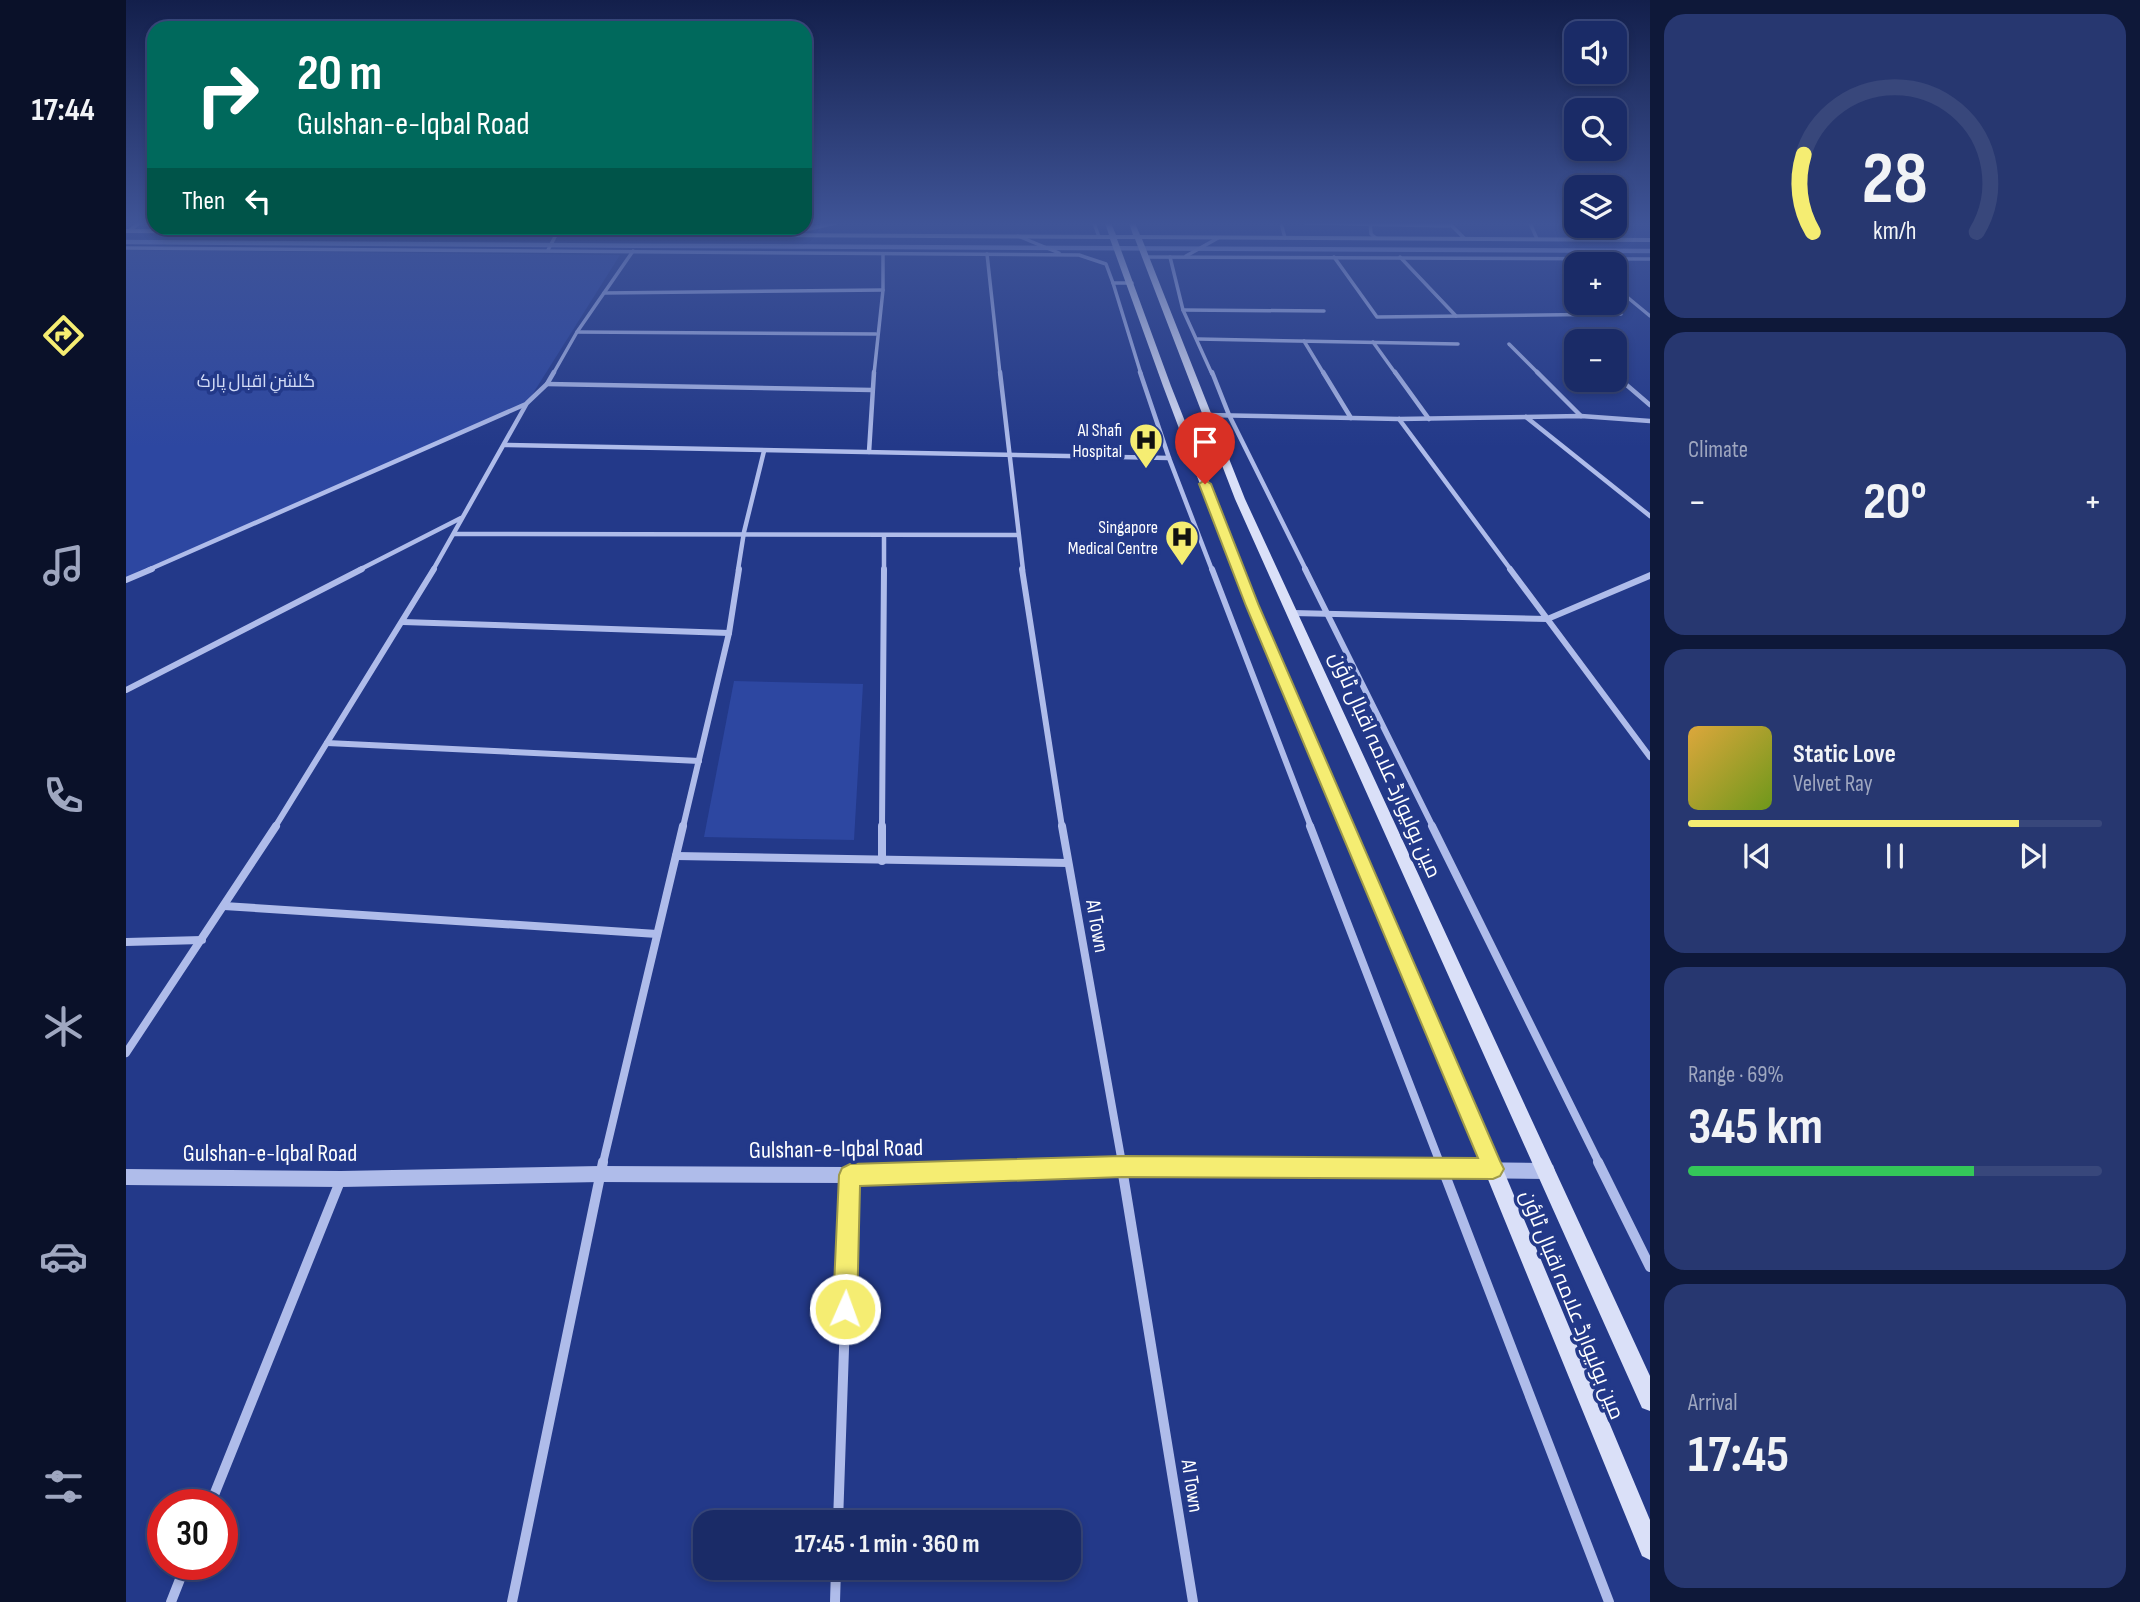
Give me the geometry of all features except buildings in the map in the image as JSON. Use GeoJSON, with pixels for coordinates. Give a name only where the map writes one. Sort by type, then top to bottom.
{"type":"FeatureCollection","features":[{"type":"Feature","properties":{"kind":"main road","name":"مین بولیوارڈ علامہ اقبال ٹاؤن"},"geometry":{"type":"LineString","coordinates":[[1137,298],[1167,386],[1252,606],[1493,1169],[1650,1548]]}},
{"type":"Feature","properties":{"kind":"main road","name":"مین بولیوارڈ علامہ اقبال ٹاؤن"},"geometry":{"type":"LineString","coordinates":[[1161,298],[1240,499],[1650,1400]]}},
{"type":"Feature","properties":{"kind":"street"},"geometry":{"type":"LineString","coordinates":[[126,1053],[224,906],[403,622],[527,403],[547,384],[601,298]]}},
{"type":"Feature","properties":{"kind":"street"},"geometry":{"type":"LineString","coordinates":[[869,452],[876,334],[882,298]]}},
{"type":"Feature","properties":{"kind":"street","name":"AI Town"},"geometry":{"type":"LineString","coordinates":[[991,298],[1017,535],[1193,1602]]}},
{"type":"Feature","properties":{"kind":"street"},"geometry":{"type":"LineString","coordinates":[[1116,298],[1169,458],[1609,1602]]}},
{"type":"Feature","properties":{"kind":"street"},"geometry":{"type":"LineString","coordinates":[[1180,298],[1229,415],[1650,1266]]}},
{"type":"Feature","properties":{"kind":"street"},"geometry":{"type":"LineString","coordinates":[[1363,298],[1377,317],[1564,315]]}},
{"type":"Feature","properties":{"kind":"street"},"geometry":{"type":"LineString","coordinates":[[1439,298],[1456,316]]}},
{"type":"Feature","properties":{"kind":"street"},"geometry":{"type":"LineString","coordinates":[[1628,298],[1650,316]]}},
{"type":"Feature","properties":{"kind":"street"},"geometry":{"type":"LineString","coordinates":[[1183,310],[1324,311]]}},
{"type":"Feature","properties":{"kind":"street"},"geometry":{"type":"LineString","coordinates":[[577,332],[876,334]]}},
{"type":"Feature","properties":{"kind":"street"},"geometry":{"type":"LineString","coordinates":[[1198,338],[1458,344]]}},
{"type":"Feature","properties":{"kind":"street"},"geometry":{"type":"LineString","coordinates":[[1304,341],[1351,418]]}},
{"type":"Feature","properties":{"kind":"street"},"geometry":{"type":"LineString","coordinates":[[1373,342],[1429,419]]}},
{"type":"Feature","properties":{"kind":"street"},"geometry":{"type":"LineString","coordinates":[[1509,344],[1581,416]]}},
{"type":"Feature","properties":{"kind":"street"},"geometry":{"type":"LineString","coordinates":[[547,384],[872,390]]}},
{"type":"Feature","properties":{"kind":"street"},"geometry":{"type":"LineString","coordinates":[[1627,385],[1650,405]]}},
{"type":"Feature","properties":{"kind":"street"},"geometry":{"type":"LineString","coordinates":[[126,580],[527,403]]}},
{"type":"Feature","properties":{"kind":"street"},"geometry":{"type":"LineString","coordinates":[[1206,415],[1399,419],[1581,416],[1650,421]]}},
{"type":"Feature","properties":{"kind":"street"},"geometry":{"type":"LineString","coordinates":[[1525,416],[1650,516]]}},
{"type":"Feature","properties":{"kind":"street"},"geometry":{"type":"LineString","coordinates":[[1399,419],[1650,757]]}},
{"type":"Feature","properties":{"kind":"street"},"geometry":{"type":"LineString","coordinates":[[505,444],[1169,458]]}},
{"type":"Feature","properties":{"kind":"street"},"geometry":{"type":"LineString","coordinates":[[512,1602],[600,1174],[729,633],[744,533],[764,451]]}},
{"type":"Feature","properties":{"kind":"street"},"geometry":{"type":"LineString","coordinates":[[126,690],[462,518]]}},
{"type":"Feature","properties":{"kind":"street"},"geometry":{"type":"LineString","coordinates":[[454,534],[1017,535]]}},
{"type":"Feature","properties":{"kind":"street"},"geometry":{"type":"LineString","coordinates":[[882,861],[884,536]]}},
{"type":"Feature","properties":{"kind":"street"},"geometry":{"type":"LineString","coordinates":[[1293,613],[1548,620],[1650,575]]}},
{"type":"Feature","properties":{"kind":"street"},"geometry":{"type":"LineString","coordinates":[[403,622],[729,633]]}},
{"type":"Feature","properties":{"kind":"street"},"geometry":{"type":"LineString","coordinates":[[327,743],[699,761]]}},
{"type":"Feature","properties":{"kind":"street"},"geometry":{"type":"LineString","coordinates":[[676,856],[1069,863]]}},
{"type":"Feature","properties":{"kind":"street"},"geometry":{"type":"LineString","coordinates":[[224,906],[657,934]]}},
{"type":"Feature","properties":{"kind":"street"},"geometry":{"type":"LineString","coordinates":[[126,942],[202,940]]}},
{"type":"Feature","properties":{"kind":"street","name":"Gulshan-e-Iqbal Road"},"geometry":{"type":"LineString","coordinates":[[126,1177],[341,1179],[600,1174],[850,1175],[1122,1166],[1546,1171]]}},
{"type":"Feature","properties":{"kind":"street"},"geometry":{"type":"LineString","coordinates":[[838,1510],[850,1175]]}},
{"type":"Feature","properties":{"kind":"street"},"geometry":{"type":"LineString","coordinates":[[216,1489],[341,1179]]}},
{"type":"Feature","properties":{"kind":"street"},"geometry":{"type":"LineString","coordinates":[[172,1602],[180,1580]]}},
{"type":"Feature","properties":{"kind":"street"},"geometry":{"type":"LineString","coordinates":[[835,1602],[836,1580]]}},
{"type":"Feature","properties":{"kind":"green space","name":"گلشنِ اقبال پارک"},"geometry":{"type":"Polygon","coordinates":[[[126,298],[593,298],[527,403],[126,582],[126,298]]]}},
{"type":"Feature","properties":{"kind":"green space"},"geometry":{"type":"Polygon","coordinates":[[[734,681],[863,684],[854,840],[704,837],[734,681]]]}},
{"type":"Feature","properties":{"kind":"place","name":"Al Shafi Hospital"},"geometry":{"type":"Point","coordinates":[1146,470]}},
{"type":"Feature","properties":{"kind":"place","name":"Singapore Medical Centre"},"geometry":{"type":"Point","coordinates":[1182,567]}},
{"type":"Feature","properties":{"kind":"route"},"geometry":{"type":"LineString","coordinates":[[845,1309],[850,1175],[1122,1166],[1493,1169],[1252,606],[1205,484]]}}]}
